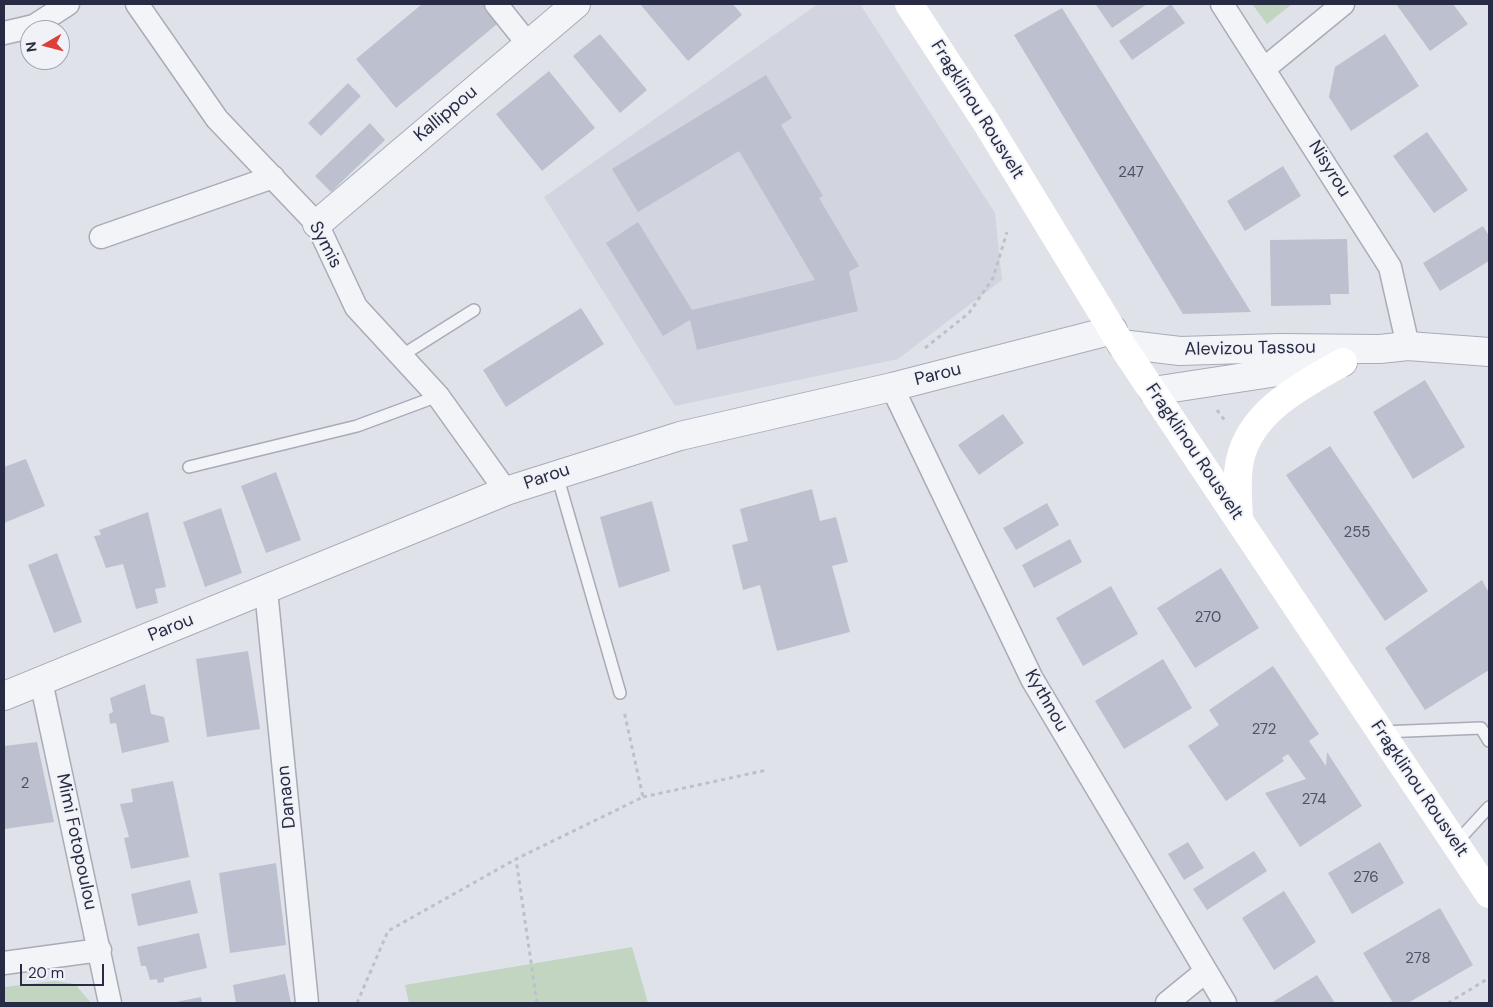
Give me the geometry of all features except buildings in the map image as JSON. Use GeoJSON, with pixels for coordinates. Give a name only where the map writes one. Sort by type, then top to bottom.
{"type":"FeatureCollection","features":[{"type":"Feature","properties":{"kind":"main road","name":"Fragklinou Rousvelt"},"geometry":{"type":"LineString","coordinates":[[909,4],[986,122],[1117,337],[1489,894]]}},
{"type":"Feature","properties":{"kind":"main road"},"geometry":{"type":"LineString","coordinates":[[1239,517],[1238,481],[1240,460],[1246,442],[1257,424],[1278,403],[1343,362]]}},
{"type":"Feature","properties":{"kind":"street"},"geometry":{"type":"LineString","coordinates":[[4,33],[34,26],[68,4]]}},
{"type":"Feature","properties":{"kind":"street"},"geometry":{"type":"LineString","coordinates":[[496,4],[528,44]]}},
{"type":"Feature","properties":{"kind":"street","name":"Kallippou"},"geometry":{"type":"LineString","coordinates":[[317,224],[576,4]]}},
{"type":"Feature","properties":{"kind":"street","name":"Nisyrou"},"geometry":{"type":"LineString","coordinates":[[1222,4],[1265,68],[1390,267],[1408,346]]}},
{"type":"Feature","properties":{"kind":"street"},"geometry":{"type":"LineString","coordinates":[[1265,68],[1343,4]]}},
{"type":"Feature","properties":{"kind":"street","name":"Symis"},"geometry":{"type":"LineString","coordinates":[[142,6],[217,119],[317,224],[356,307],[438,396],[506,491]]}},
{"type":"Feature","properties":{"kind":"street"},"geometry":{"type":"LineString","coordinates":[[101,237],[273,177]]}},
{"type":"Feature","properties":{"kind":"street","name":"Alevizou Tassou"},"geometry":{"type":"LineString","coordinates":[[1117,337],[1180,351],[1279,348],[1380,349],[1408,346],[1489,352]]}},
{"type":"Feature","properties":{"kind":"street","name":"Parou"},"geometry":{"type":"LineString","coordinates":[[4,696],[506,491],[556,474],[680,436],[892,386],[1117,337]]}},
{"type":"Feature","properties":{"kind":"street","name":"Alevizou Tassou"},"geometry":{"type":"LineString","coordinates":[[1153,390],[1343,362],[1380,349]]}},
{"type":"Feature","properties":{"kind":"street","name":"Kythnou"},"geometry":{"type":"LineString","coordinates":[[892,386],[1032,679],[1225,1003]]}},
{"type":"Feature","properties":{"kind":"street","name":"Danaon"},"geometry":{"type":"LineString","coordinates":[[266,590],[307,1003]]}},
{"type":"Feature","properties":{"kind":"street","name":"Mimi Fotopoulou"},"geometry":{"type":"LineString","coordinates":[[42,680],[110,1003]]}},
{"type":"Feature","properties":{"kind":"street"},"geometry":{"type":"LineString","coordinates":[[4,963],[100,950]]}},
{"type":"Feature","properties":{"kind":"street"},"geometry":{"type":"LineString","coordinates":[[1167,1003],[1206,972]]}},
{"type":"Feature","properties":{"kind":"lane"},"geometry":{"type":"LineString","coordinates":[[401,356],[474,310]]}},
{"type":"Feature","properties":{"kind":"lane"},"geometry":{"type":"LineString","coordinates":[[189,467],[357,426],[438,396]]}},
{"type":"Feature","properties":{"kind":"lane"},"geometry":{"type":"LineString","coordinates":[[556,474],[620,693]]}},
{"type":"Feature","properties":{"kind":"lane"},"geometry":{"type":"LineString","coordinates":[[1381,732],[1485,726],[1489,741]]}},
{"type":"Feature","properties":{"kind":"lane"},"geometry":{"type":"LineString","coordinates":[[1455,844],[1489,807]]}},
{"type":"Feature","properties":{"kind":"path"},"geometry":{"type":"LineString","coordinates":[[918,353],[969,313],[993,278],[1007,232]]}},
{"type":"Feature","properties":{"kind":"path"},"geometry":{"type":"LineString","coordinates":[[1213,404],[1228,425]]}},
{"type":"Feature","properties":{"kind":"path"},"geometry":{"type":"LineString","coordinates":[[620,693],[643,797]]}},
{"type":"Feature","properties":{"kind":"path"},"geometry":{"type":"LineString","coordinates":[[357,1003],[388,931],[516,859],[643,797],[767,770]]}},
{"type":"Feature","properties":{"kind":"path"},"geometry":{"type":"LineString","coordinates":[[516,859],[538,1003]]}},
{"type":"Feature","properties":{"kind":"path"},"geometry":{"type":"LineString","coordinates":[[1448,1003],[1489,978]]}},
{"type":"Feature","properties":{"kind":"shaded area"},"geometry":{"type":"Polygon","coordinates":[[[818,4],[860,4],[995,213],[1002,280],[898,359],[675,406],[544,197],[818,4]]]}},
{"type":"Feature","properties":{"kind":"green space"},"geometry":{"type":"Polygon","coordinates":[[[1252,4],[1292,4],[1267,24],[1252,4]]]}},
{"type":"Feature","properties":{"kind":"green space"},"geometry":{"type":"Polygon","coordinates":[[[632,947],[648,1003],[409,1003],[405,985],[632,947]]]}},
{"type":"Feature","properties":{"kind":"green space"},"geometry":{"type":"Polygon","coordinates":[[[55,981],[75,984],[91,1003],[4,1003],[4,987],[55,981]]]}}]}
